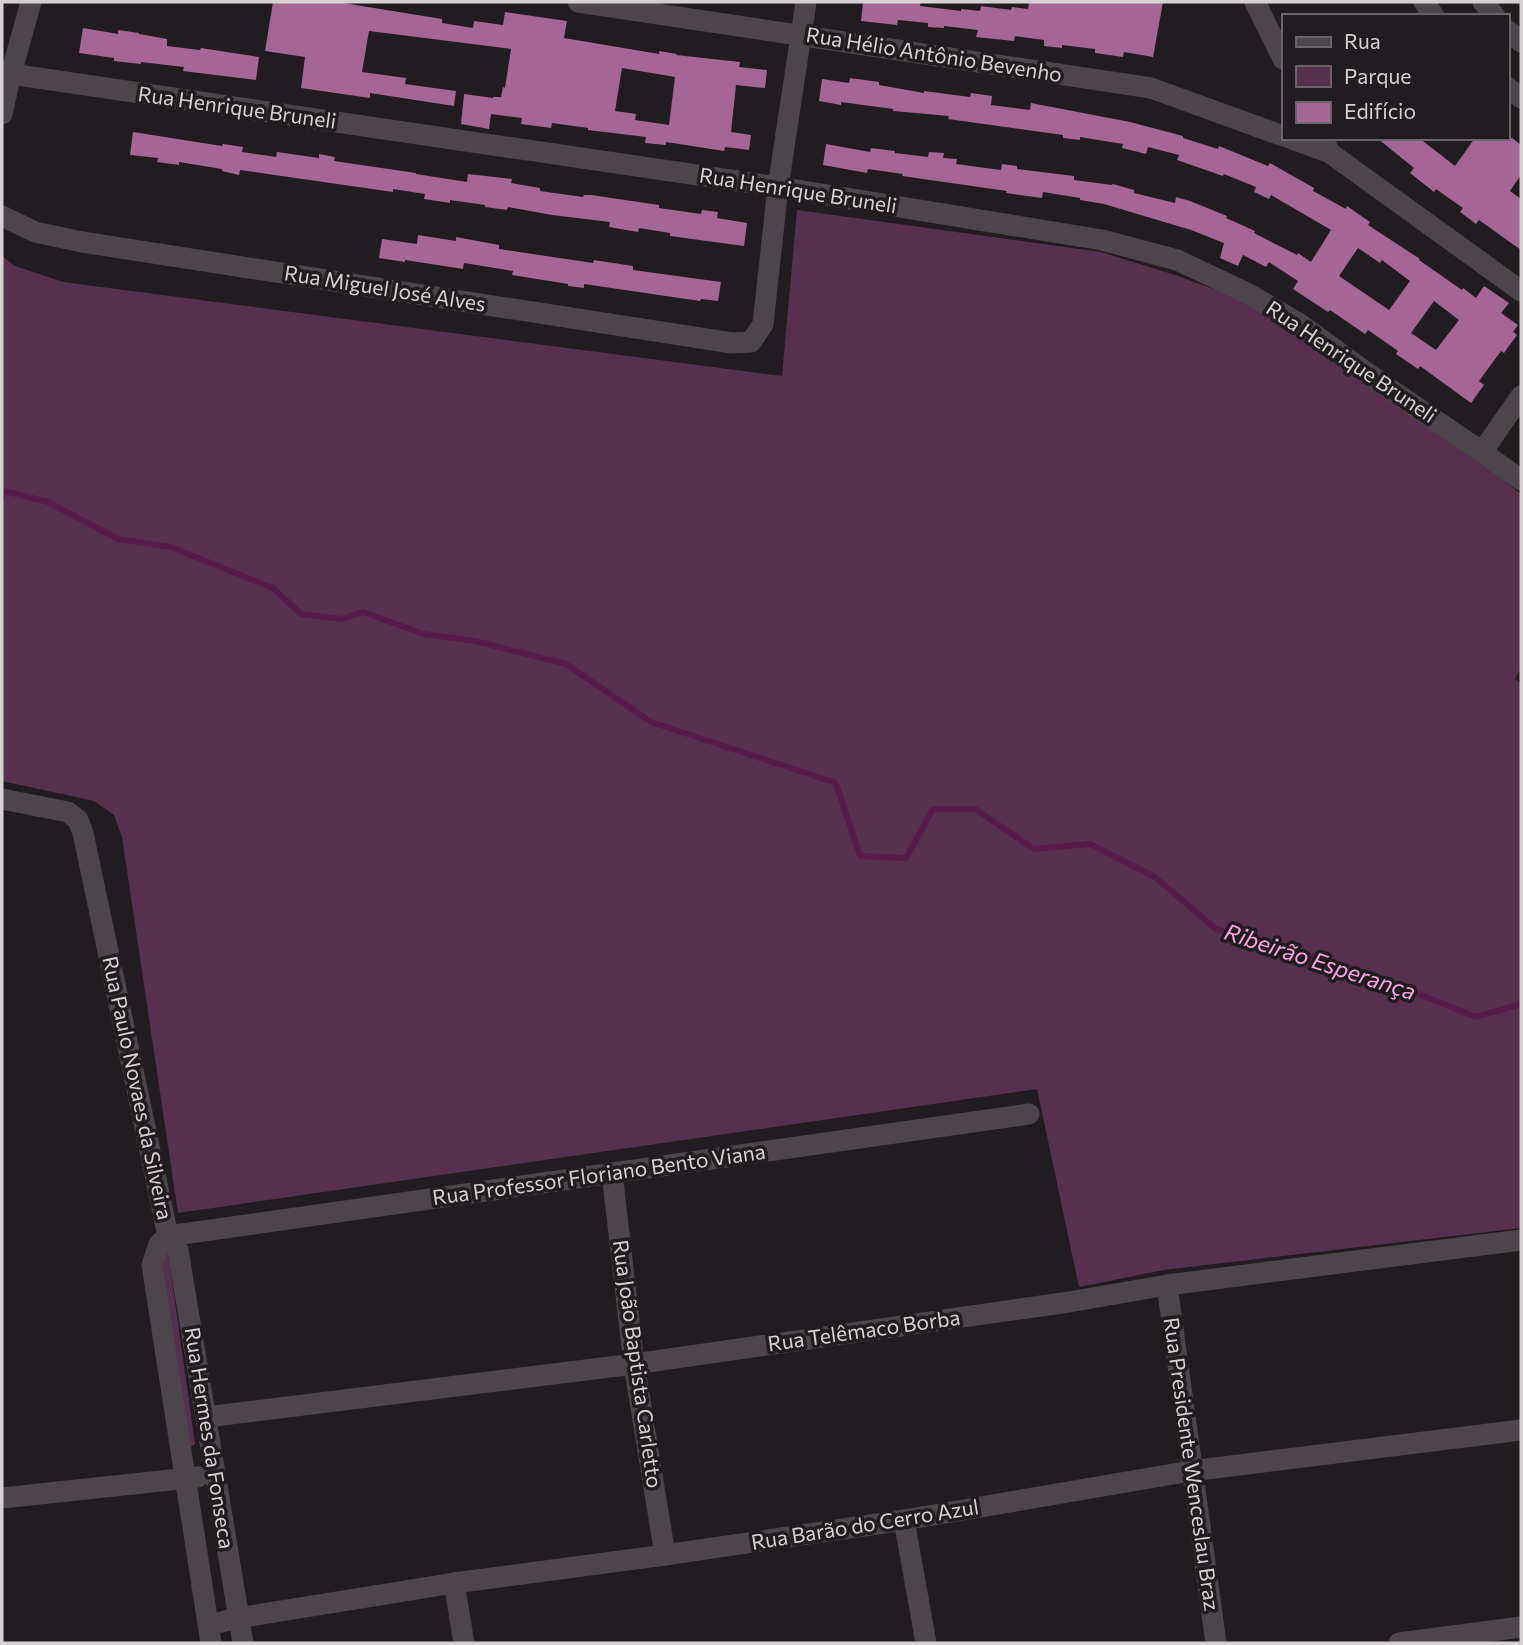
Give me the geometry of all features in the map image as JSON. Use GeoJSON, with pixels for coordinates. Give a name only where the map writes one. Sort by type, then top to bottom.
{"type":"FeatureCollection","features":[{"type":"Feature","properties":{"kind":"street"},"geometry":{"type":"LineString","coordinates":[[2,114],[31,2]]}},
{"type":"Feature","properties":{"kind":"street","name":"Rua Hélio Antônio Bevenho"},"geometry":{"type":"LineString","coordinates":[[578,2],[1151,88],[1282,136]]}},
{"type":"Feature","properties":{"kind":"street"},"geometry":{"type":"LineString","coordinates":[[778,187],[806,2]]}},
{"type":"Feature","properties":{"kind":"street"},"geometry":{"type":"LineString","coordinates":[[1255,2],[1282,57]]}},
{"type":"Feature","properties":{"kind":"street","name":"Rua Henrique Bruneli"},"geometry":{"type":"LineString","coordinates":[[11,74],[778,187],[1102,240],[1177,260],[1249,294],[1300,324],[1521,480]]}},
{"type":"Feature","properties":{"kind":"street"},"geometry":{"type":"LineString","coordinates":[[1298,140],[1326,146],[1521,291]]}},
{"type":"Feature","properties":{"kind":"street","name":"Rua Miguel José Alves"},"geometry":{"type":"LineString","coordinates":[[2,216],[35,232],[82,242],[732,343],[751,342],[763,324],[778,187]]}},
{"type":"Feature","properties":{"kind":"street"},"geometry":{"type":"LineString","coordinates":[[1482,452],[1521,396]]}},
{"type":"Feature","properties":{"kind":"street","name":"Rua Paulo Novaes da Silveira"},"geometry":{"type":"LineString","coordinates":[[2,799],[68,812],[78,820],[83,832],[168,1236],[159,1244],[152,1265],[210,1634]]}},
{"type":"Feature","properties":{"kind":"street","name":"Rua Professor Floriano Bento Viana"},"geometry":{"type":"LineString","coordinates":[[168,1236],[1029,1114]]}},
{"type":"Feature","properties":{"kind":"street","name":"Rua João Baptista Carletto"},"geometry":{"type":"LineString","coordinates":[[611,1173],[634,1364],[665,1555]]}},
{"type":"Feature","properties":{"kind":"street","name":"Rua Hermes da Fonseca"},"geometry":{"type":"LineString","coordinates":[[168,1236],[178,1250],[243,1643]]}},
{"type":"Feature","properties":{"kind":"street","name":"Rua Telêmaco Borba"},"geometry":{"type":"LineString","coordinates":[[206,1417],[634,1364],[1069,1302],[1167,1285],[1521,1240]]}},
{"type":"Feature","properties":{"kind":"street","name":"Rua Presidente Wenceslau Braz"},"geometry":{"type":"LineString","coordinates":[[1167,1285],[1216,1643]]}},
{"type":"Feature","properties":{"kind":"street","name":"Rua Barão do Cerro Azul"},"geometry":{"type":"LineString","coordinates":[[210,1634],[239,1618],[454,1583],[904,1520],[1191,1471],[1521,1430]]}},
{"type":"Feature","properties":{"kind":"street"},"geometry":{"type":"LineString","coordinates":[[2,1498],[215,1475]]}},
{"type":"Feature","properties":{"kind":"street"},"geometry":{"type":"LineString","coordinates":[[904,1520],[926,1643]]}},
{"type":"Feature","properties":{"kind":"street"},"geometry":{"type":"LineString","coordinates":[[454,1583],[464,1643]]}},
{"type":"Feature","properties":{"kind":"street"},"geometry":{"type":"LineString","coordinates":[[1399,1643],[1521,1627]]}},
{"type":"Feature","properties":{"kind":"green space"},"geometry":{"type":"Polygon","coordinates":[[[797,210],[1101,252],[1246,301],[1294,331],[1471,455],[1521,494],[1521,668],[1515,679],[1521,684],[1521,1228],[1164,1270],[1079,1287],[1037,1089],[178,1213],[122,837],[114,815],[94,801],[2,781],[2,256],[15,266],[63,282],[782,376],[797,210]]]}},
{"type":"Feature","properties":{"kind":"green space"},"geometry":{"type":"Polygon","coordinates":[[[168,1252],[195,1444],[191,1447],[187,1447],[154,1253],[168,1252]]]}},
{"type":"Feature","properties":{"kind":"building"},"geometry":{"type":"Polygon","coordinates":[[[273,2],[337,2],[442,19],[442,23],[473,28],[474,21],[503,25],[505,12],[567,21],[564,38],[659,54],[659,51],[740,62],[739,67],[767,70],[765,88],[736,85],[731,132],[751,135],[749,150],[725,147],[724,151],[666,142],[666,145],[645,143],[646,137],[552,123],[551,128],[521,124],[522,118],[491,114],[489,129],[461,124],[464,94],[501,97],[511,49],[369,31],[362,72],[406,78],[405,84],[456,91],[454,106],[370,93],[370,98],[301,88],[305,57],[265,51],[273,2]],[[622,68],[615,111],[636,114],[635,120],[669,125],[675,77],[622,68]]]}},
{"type":"Feature","properties":{"kind":"building"},"geometry":{"type":"Polygon","coordinates":[[[863,2],[921,2],[920,6],[980,11],[981,6],[1028,9],[1029,2],[1163,2],[1153,57],[1124,52],[1123,57],[1095,53],[1095,49],[1044,46],[1044,40],[1015,36],[1014,41],[976,37],[978,30],[928,27],[928,23],[898,20],[897,25],[861,21],[863,2]]]}},
{"type":"Feature","properties":{"kind":"building"},"geometry":{"type":"Polygon","coordinates":[[[83,28],[118,34],[118,30],[139,33],[167,39],[167,46],[259,57],[256,80],[183,71],[184,67],[114,61],[114,58],[79,53],[83,28]]]}},
{"type":"Feature","properties":{"kind":"building"},"geometry":{"type":"Polygon","coordinates":[[[850,78],[924,93],[992,96],[991,105],[1030,110],[1031,103],[1130,122],[1183,136],[1218,149],[1219,146],[1268,166],[1270,163],[1314,188],[1313,191],[1346,209],[1347,206],[1370,222],[1368,225],[1462,290],[1463,288],[1476,298],[1484,286],[1509,303],[1501,313],[1518,325],[1513,332],[1517,335],[1504,353],[1501,351],[1479,381],[1484,385],[1471,403],[1420,366],[1418,369],[1396,354],[1398,351],[1368,330],[1365,334],[1293,289],[1298,281],[1269,262],[1266,267],[1243,255],[1238,266],[1220,258],[1224,243],[1191,230],[1080,198],[1043,192],[1042,198],[902,176],[903,174],[868,169],[867,173],[823,165],[826,144],[870,152],[871,148],[928,157],[929,152],[944,153],[943,158],[957,159],[956,164],[1001,170],[1002,164],[1017,166],[1017,169],[1074,176],[1074,180],[1113,184],[1134,190],[1134,193],[1175,203],[1176,197],[1190,201],[1227,216],[1226,218],[1311,262],[1331,230],[1271,195],[1269,199],[1254,192],[1256,187],[1177,160],[1179,155],[1148,147],[1146,154],[1122,148],[1123,144],[1080,137],[1080,140],[1063,138],[1063,135],[948,119],[949,116],[819,101],[822,79],[849,83],[850,78]],[[1358,248],[1339,276],[1389,310],[1410,281],[1382,260],[1380,263],[1358,248]],[[1434,301],[1411,333],[1436,350],[1459,320],[1434,301]]]}},
{"type":"Feature","properties":{"kind":"building"},"geometry":{"type":"Polygon","coordinates":[[[133,132],[243,147],[242,152],[276,157],[277,152],[319,158],[319,154],[335,157],[334,161],[467,182],[468,174],[512,179],[511,183],[540,188],[540,191],[583,197],[591,195],[701,214],[702,210],[718,212],[717,218],[747,223],[744,246],[670,236],[670,233],[639,228],[638,232],[609,227],[610,222],[508,207],[507,210],[450,200],[450,203],[424,199],[425,194],[393,189],[393,192],[240,170],[239,175],[222,169],[179,162],[179,165],[157,162],[158,158],[130,155],[133,132]]]}},
{"type":"Feature","properties":{"kind":"building"},"geometry":{"type":"Polygon","coordinates":[[[1512,138],[1521,145],[1521,175],[1510,191],[1521,199],[1521,250],[1479,220],[1476,224],[1460,212],[1463,208],[1436,189],[1434,192],[1410,173],[1414,168],[1379,140],[1422,140],[1455,166],[1474,140],[1512,138]]]}},
{"type":"Feature","properties":{"kind":"building"},"geometry":{"type":"Polygon","coordinates":[[[418,235],[456,241],[456,237],[499,245],[499,249],[593,263],[594,260],[633,266],[633,270],[721,282],[718,301],[700,301],[584,284],[584,288],[568,286],[512,275],[513,271],[464,263],[463,269],[379,258],[382,239],[417,244],[418,235]]]}},
{"type":"Feature","properties":{"kind":"waterway","name":"Ribeirão Esperança"},"geometry":{"type":"LineString","coordinates":[[2,496],[4,491],[48,502],[118,539],[171,547],[273,588],[301,614],[342,619],[363,612],[424,634],[475,641],[566,664],[651,722],[836,783],[860,856],[906,858],[933,809],[975,809],[1034,849],[1090,844],[1155,877],[1216,929],[1366,973],[1476,1017],[1521,1004]]}}]}
